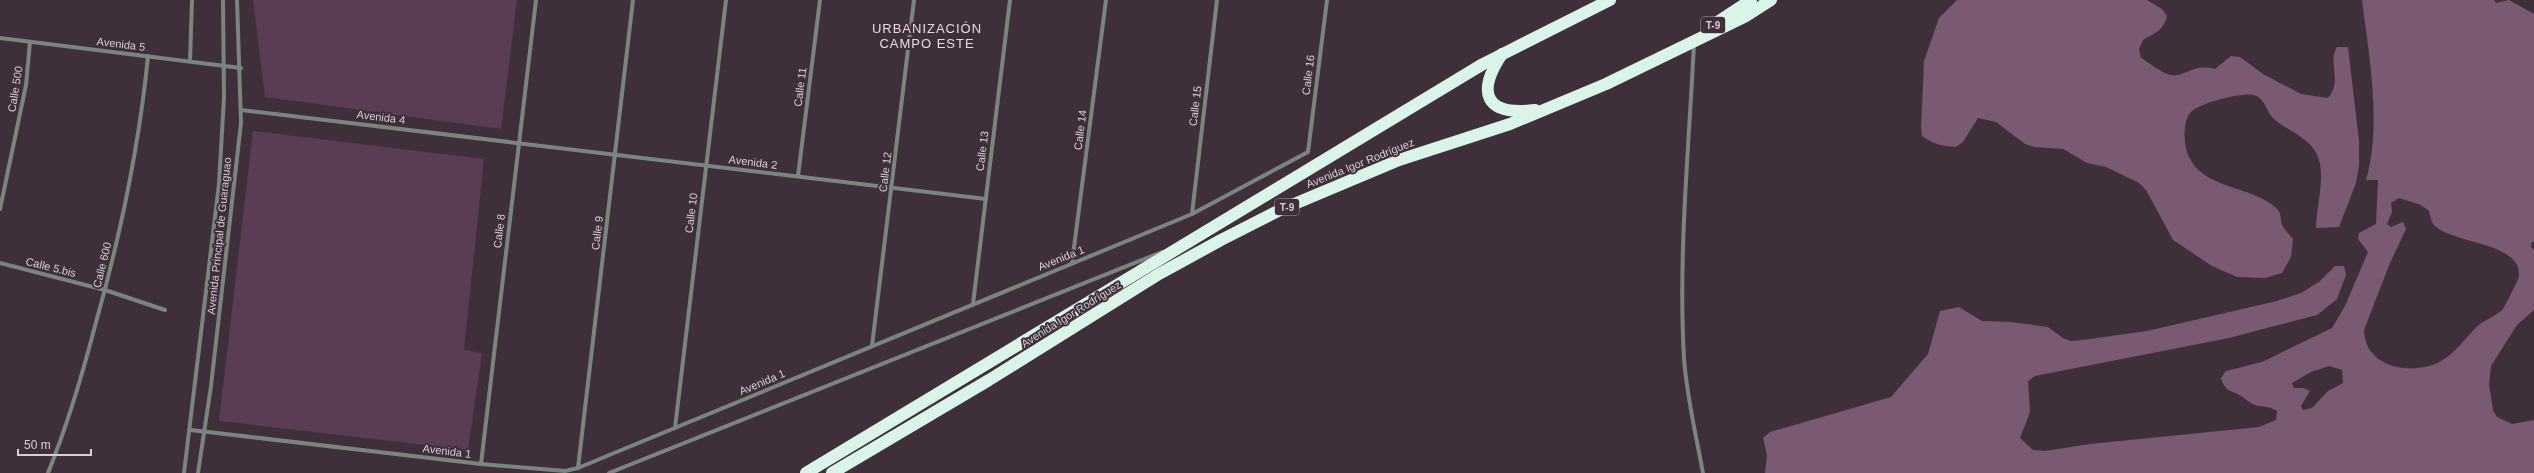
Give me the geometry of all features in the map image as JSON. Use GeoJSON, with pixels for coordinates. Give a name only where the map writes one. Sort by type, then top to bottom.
{"type":"FeatureCollection","features":[{"type":"Feature","properties":{"kind":"highway","name":"Avenida Igor Rodríguez"},"geometry":{"type":"LineString","coordinates":[[806,473],[1503,53],[1610,0]]}},
{"type":"Feature","properties":{"kind":"highway","name":"T-9"},"geometry":{"type":"LineString","coordinates":[[1675,51],[1751,0]]}},
{"type":"Feature","properties":{"kind":"highway","name":"Avenida Igor Rodríguez"},"geometry":{"type":"LineString","coordinates":[[832,473],[989,380],[1159,274],[1280,210],[1399,160],[1510,124],[1606,84],[1746,16],[1771,0]]}},
{"type":"Feature","properties":{"kind":"highway","name":"T-9"},"geometry":{"type":"LineString","coordinates":[[1503,53],[1488,77],[1487,88],[1490,98],[1497,106],[1508,111],[1549,108]]}},
{"type":"Feature","properties":{"kind":"street"},"geometry":{"type":"LineString","coordinates":[[190,61],[192,0]]}},
{"type":"Feature","properties":{"kind":"street","name":"Avenida Principal de Guaraguao"},"geometry":{"type":"LineString","coordinates":[[184,473],[191,430],[219,184],[224,66],[223,0]]}},
{"type":"Feature","properties":{"kind":"street","name":"Avenida Principal de Guaraguao"},"geometry":{"type":"LineString","coordinates":[[198,473],[205,431],[228,246],[241,110],[237,0]]}},
{"type":"Feature","properties":{"kind":"street","name":"Calle 8"},"geometry":{"type":"LineString","coordinates":[[480,464],[536,0]]}},
{"type":"Feature","properties":{"kind":"street","name":"Calle 9"},"geometry":{"type":"LineString","coordinates":[[578,468],[633,0]]}},
{"type":"Feature","properties":{"kind":"street","name":"Calle 10"},"geometry":{"type":"LineString","coordinates":[[675,428],[726,0]]}},
{"type":"Feature","properties":{"kind":"street","name":"Calle 11"},"geometry":{"type":"LineString","coordinates":[[798,176],[820,0]]}},
{"type":"Feature","properties":{"kind":"street","name":"Calle 12"},"geometry":{"type":"LineString","coordinates":[[872,346],[914,0]]}},
{"type":"Feature","properties":{"kind":"street","name":"Calle 13"},"geometry":{"type":"LineString","coordinates":[[973,304],[1010,0]]}},
{"type":"Feature","properties":{"kind":"street","name":"Calle 14"},"geometry":{"type":"LineString","coordinates":[[1072,263],[1106,0]]}},
{"type":"Feature","properties":{"kind":"street","name":"Calle 15"},"geometry":{"type":"LineString","coordinates":[[1192,214],[1217,0]]}},
{"type":"Feature","properties":{"kind":"street","name":"Calle 16"},"geometry":{"type":"LineString","coordinates":[[1308,152],[1327,0]]}},
{"type":"Feature","properties":{"kind":"street","name":"Avenida 5"},"geometry":{"type":"LineString","coordinates":[[0,38],[240,68]]}},
{"type":"Feature","properties":{"kind":"street"},"geometry":{"type":"LineString","coordinates":[[1694,41],[1684,250],[1684,359],[1691,413],[1703,473]]}},
{"type":"Feature","properties":{"kind":"street","name":"Calle 500"},"geometry":{"type":"LineString","coordinates":[[0,209],[26,85],[30,42]]}},
{"type":"Feature","properties":{"kind":"street","name":"Calle 600"},"geometry":{"type":"LineString","coordinates":[[48,473],[84,365],[106,290],[135,162],[148,56]]}},
{"type":"Feature","properties":{"kind":"street","name":"Avenida 4"},"geometry":{"type":"LineString","coordinates":[[241,110],[518,143]]}},
{"type":"Feature","properties":{"kind":"street","name":"Avenida 2"},"geometry":{"type":"LineString","coordinates":[[518,143],[986,199]]}},
{"type":"Feature","properties":{"kind":"street","name":"Avenida 1"},"geometry":{"type":"LineString","coordinates":[[191,430],[480,464],[565,471],[578,468],[1192,214],[1308,152]]}},
{"type":"Feature","properties":{"kind":"street"},"geometry":{"type":"LineString","coordinates":[[609,473],[769,410],[968,328],[1191,241]]}},
{"type":"Feature","properties":{"kind":"street","name":"Calle 5.bis"},"geometry":{"type":"LineString","coordinates":[[0,263],[106,290],[165,310]]}},
{"type":"Feature","properties":{"kind":"shaded area"},"geometry":{"type":"Polygon","coordinates":[[[253,0],[517,0],[501,129],[265,97],[253,0]]]}},
{"type":"Feature","properties":{"kind":"shaded area"},"geometry":{"type":"Polygon","coordinates":[[[1957,0],[2147,0],[2162,9],[2167,16],[2164,25],[2161,28],[2143,40],[2139,49],[2141,58],[2163,72],[2176,75],[2201,68],[2215,69],[2231,56],[2240,57],[2263,74],[2301,94],[2328,98],[2332,92],[2335,79],[2333,59],[2334,53],[2337,47],[2348,47],[2359,141],[2359,166],[2356,183],[2339,227],[2316,228],[2321,185],[2321,168],[2316,152],[2306,141],[2273,118],[2261,99],[2254,95],[2248,94],[2221,99],[2203,105],[2191,112],[2186,121],[2185,139],[2188,155],[2195,166],[2205,175],[2216,181],[2266,201],[2279,212],[2282,225],[2293,239],[2291,257],[2282,273],[2265,278],[2237,277],[2212,266],[2173,240],[2146,190],[2139,183],[2106,167],[2087,163],[2063,149],[2034,147],[2025,144],[1996,122],[1978,118],[1963,142],[1956,147],[1938,144],[1926,139],[1922,136],[1921,128],[1924,61],[1939,18],[1957,0]]]}},
{"type":"Feature","properties":{"kind":"shaded area"},"geometry":{"type":"Polygon","coordinates":[[[2362,0],[2494,0],[2496,3],[2509,0],[2534,14],[2534,242],[2532,242],[2531,247],[2534,250],[2534,310],[2517,325],[2491,366],[2489,384],[2493,410],[2497,417],[2512,424],[2534,420],[2534,473],[1765,473],[1767,455],[1763,438],[1770,432],[1891,397],[1928,354],[1940,311],[1959,307],[1982,321],[2011,322],[2048,327],[2063,338],[2071,341],[2090,339],[2147,331],[2277,301],[2301,293],[2319,282],[2335,266],[2344,266],[2346,275],[2337,299],[2317,315],[2229,338],[2035,376],[2028,381],[2030,412],[2020,438],[2033,450],[2045,451],[2090,444],[2259,427],[2276,420],[2277,411],[2269,407],[2251,403],[2226,388],[2221,378],[2226,371],[2262,362],[2332,328],[2345,306],[2368,252],[2358,239],[2359,233],[2376,224],[2378,180],[2366,180],[2371,159],[2374,114],[2371,67],[2362,0]],[[2399,198],[2391,203],[2392,212],[2387,224],[2391,227],[2403,222],[2406,229],[2390,263],[2364,330],[2366,342],[2371,352],[2379,359],[2389,365],[2400,368],[2424,367],[2442,361],[2480,324],[2503,309],[2519,276],[2517,265],[2510,257],[2499,250],[2445,232],[2434,225],[2429,211],[2421,205],[2399,198]],[[2329,366],[2311,372],[2292,383],[2294,388],[2303,388],[2310,391],[2301,406],[2303,410],[2312,408],[2328,391],[2343,383],[2342,370],[2329,366]]]}},
{"type":"Feature","properties":{"kind":"shaded area"},"geometry":{"type":"Polygon","coordinates":[[[253,131],[484,159],[464,350],[482,353],[468,450],[219,421],[253,131]]]}},
{"type":"Feature","properties":{"kind":"district","name":"URBANIZACIÓN CAMPO ESTE"},"geometry":{"type":"Point","coordinates":[927,36]}}]}
